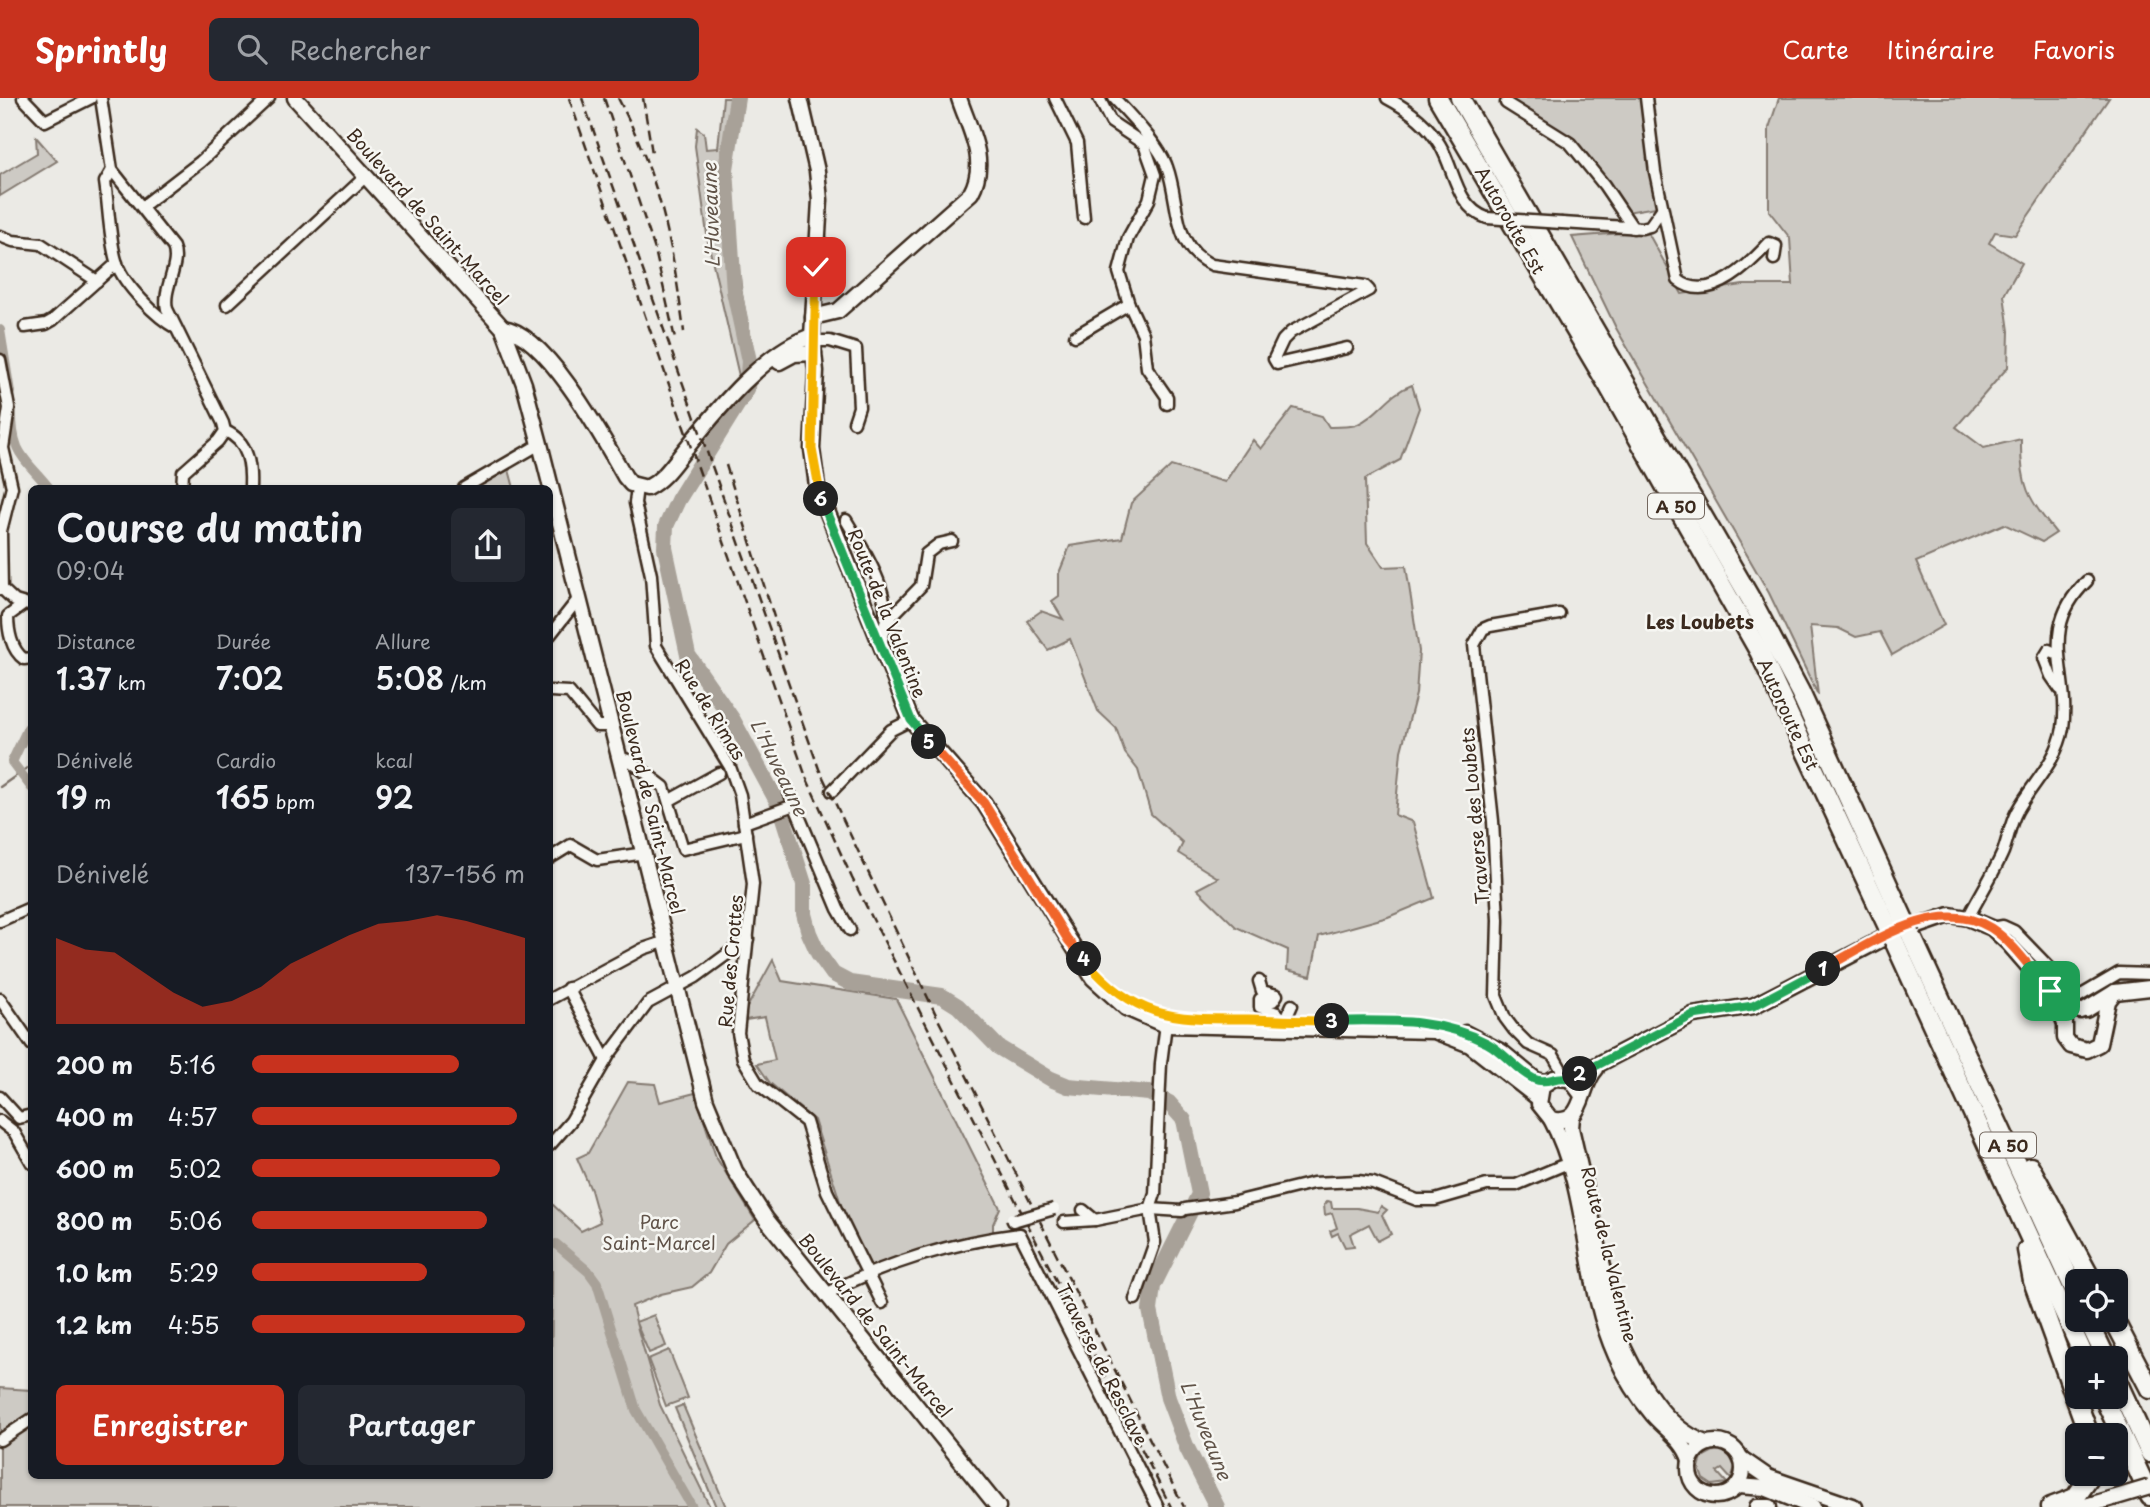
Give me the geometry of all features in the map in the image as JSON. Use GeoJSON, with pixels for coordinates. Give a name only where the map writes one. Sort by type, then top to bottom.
{"type":"FeatureCollection","features":[{"type":"Feature","properties":{"kind":"highway","name":"Autoroute Est"},"geometry":{"type":"LineString","coordinates":[[1438,98],[1580,337],[1759,652],[1900,931],[1939,994],[2065,1269]]}},
{"type":"Feature","properties":{"kind":"highway","name":"Autoroute Est"},"geometry":{"type":"LineString","coordinates":[[1460,98],[1754,603],[1800,692],[2022,1223],[2079,1346]]}},
{"type":"Feature","properties":{"kind":"highway"},"geometry":{"type":"LineString","coordinates":[[1939,994],[2086,1269]]}},
{"type":"Feature","properties":{"kind":"highway"},"geometry":{"type":"LineString","coordinates":[[2022,1223],[2033,1281],[2085,1423]]}},
{"type":"Feature","properties":{"kind":"highway"},"geometry":{"type":"LineString","coordinates":[[2120,1332],[2150,1389]]}},
{"type":"Feature","properties":{"kind":"highway"},"geometry":{"type":"LineString","coordinates":[[2128,1405],[2150,1453]]}},
{"type":"Feature","properties":{"kind":"highway"},"geometry":{"type":"LineString","coordinates":[[2109,1409],[2150,1496]]}},
{"type":"Feature","properties":{"kind":"highway"},"geometry":{"type":"LineString","coordinates":[[2051,1507],[2075,1498],[2084,1486]]}},
{"type":"Feature","properties":{"kind":"street"},"geometry":{"type":"LineString","coordinates":[[23,98],[45,121],[91,98]]}},
{"type":"Feature","properties":{"kind":"street"},"geometry":{"type":"LineString","coordinates":[[101,98],[112,170],[173,247],[175,258],[165,294],[167,309],[221,416],[225,431],[233,435],[249,457],[250,485]]}},
{"type":"Feature","properties":{"kind":"street"},"geometry":{"type":"LineString","coordinates":[[143,206],[200,162],[269,98]]}},
{"type":"Feature","properties":{"kind":"street","name":"Boulevard de Saint-Marcel"},"geometry":{"type":"LineString","coordinates":[[295,98],[503,328],[524,384],[550,485]]}},
{"type":"Feature","properties":{"kind":"street","name":"Route de la Valentine"},"geometry":{"type":"LineString","coordinates":[[800,98],[817,171],[820,200],[813,317],[812,449],[817,486],[911,720],[984,803],[1082,964],[1107,993],[1134,1013],[1166,1021],[1245,1024],[1284,1021],[1424,1022],[1478,1038],[1536,1080],[1558,1079]]}},
{"type":"Feature","properties":{"kind":"street"},"geometry":{"type":"LineString","coordinates":[[813,317],[838,311],[965,199],[976,184],[978,153],[959,98]]}},
{"type":"Feature","properties":{"kind":"street"},"geometry":{"type":"LineString","coordinates":[[1055,98],[1077,143],[1084,218]]}},
{"type":"Feature","properties":{"kind":"street"},"geometry":{"type":"LineString","coordinates":[[1099,98],[1111,122],[1144,144],[1155,175],[1152,193],[1119,261],[1121,283],[1143,334],[1147,368],[1167,397],[1167,404]]}},
{"type":"Feature","properties":{"kind":"street"},"geometry":{"type":"LineString","coordinates":[[1114,98],[1167,165],[1179,228],[1199,260],[1212,265],[1365,286],[1369,290],[1291,332],[1277,348],[1274,359],[1277,364],[1347,348]]}},
{"type":"Feature","properties":{"kind":"street"},"geometry":{"type":"LineString","coordinates":[[1387,98],[1415,116],[1433,136],[1464,200],[1475,212],[1487,218],[1633,228],[1650,226],[1662,209]]}},
{"type":"Feature","properties":{"kind":"street"},"geometry":{"type":"LineString","coordinates":[[1646,98],[1662,209],[1675,274],[1683,284],[1706,287],[1740,272],[1769,243],[1776,247],[1774,259]]}},
{"type":"Feature","properties":{"kind":"street"},"geometry":{"type":"LineString","coordinates":[[1506,103],[1570,144],[1604,185],[1633,228]]}},
{"type":"Feature","properties":{"kind":"street"},"geometry":{"type":"LineString","coordinates":[[112,170],[105,182],[117,263],[154,313],[178,329]]}},
{"type":"Feature","properties":{"kind":"street"},"geometry":{"type":"LineString","coordinates":[[227,305],[366,176]]}},
{"type":"Feature","properties":{"kind":"street"},"geometry":{"type":"LineString","coordinates":[[0,236],[13,241],[41,243],[97,281]]}},
{"type":"Feature","properties":{"kind":"street"},"geometry":{"type":"LineString","coordinates":[[25,327],[46,324],[53,320],[117,263]]}},
{"type":"Feature","properties":{"kind":"street"},"geometry":{"type":"LineString","coordinates":[[814,300],[831,305],[847,301]]}},
{"type":"Feature","properties":{"kind":"street"},"geometry":{"type":"LineString","coordinates":[[1075,336],[1129,304]]}},
{"type":"Feature","properties":{"kind":"street"},"geometry":{"type":"LineString","coordinates":[[503,328],[519,332],[556,367],[625,477],[637,487],[648,488],[664,477],[736,390],[761,370],[813,343],[830,341],[856,349],[859,407],[854,422]]}},
{"type":"Feature","properties":{"kind":"street"},"geometry":{"type":"LineString","coordinates":[[0,360],[9,408],[3,448],[12,487],[4,503],[1,589],[27,606],[8,616],[8,628],[19,655],[28,657]]}},
{"type":"Feature","properties":{"kind":"street"},"geometry":{"type":"LineString","coordinates":[[181,485],[183,472],[218,441],[225,431]]}},
{"type":"Feature","properties":{"kind":"street"},"geometry":{"type":"LineString","coordinates":[[469,485],[540,444]]}},
{"type":"Feature","properties":{"kind":"street","name":"Rue de Rimas"},"geometry":{"type":"LineString","coordinates":[[637,487],[635,503],[651,575],[656,646],[735,777],[744,823]]}},
{"type":"Feature","properties":{"kind":"street","name":"Boulevard de Saint-Marcel"},"geometry":{"type":"LineString","coordinates":[[553,495],[706,1101],[735,1171],[766,1219],[998,1507]]}},
{"type":"Feature","properties":{"kind":"street"},"geometry":{"type":"LineString","coordinates":[[846,520],[877,573],[886,633],[880,646]]}},
{"type":"Feature","properties":{"kind":"street"},"geometry":{"type":"LineString","coordinates":[[885,623],[910,601],[921,586],[926,554],[939,544],[952,541]]}},
{"type":"Feature","properties":{"kind":"street"},"geometry":{"type":"LineString","coordinates":[[1968,918],[2002,853],[2016,813],[2040,781],[2057,748],[2064,715],[2057,643],[2065,615],[2076,593],[2087,581]]}},
{"type":"Feature","properties":{"kind":"street"},"geometry":{"type":"LineString","coordinates":[[553,629],[579,598]]}},
{"type":"Feature","properties":{"kind":"street","name":"Traverse des Loubets"},"geometry":{"type":"LineString","coordinates":[[1558,1079],[1553,1055],[1522,1039],[1505,1018],[1496,996],[1498,920],[1493,821],[1474,645],[1483,629],[1490,626],[1559,614]]}},
{"type":"Feature","properties":{"kind":"street"},"geometry":{"type":"LineString","coordinates":[[553,691],[569,692],[597,726],[612,726]]}},
{"type":"Feature","properties":{"kind":"street"},"geometry":{"type":"LineString","coordinates":[[832,791],[890,732],[911,720]]}},
{"type":"Feature","properties":{"kind":"street"},"geometry":{"type":"LineString","coordinates":[[621,758],[629,760],[654,779],[670,800],[683,849],[746,834]]}},
{"type":"Feature","properties":{"kind":"street"},"geometry":{"type":"LineString","coordinates":[[670,800],[719,773]]}},
{"type":"Feature","properties":{"kind":"street"},"geometry":{"type":"LineString","coordinates":[[789,792],[792,806],[850,930]]}},
{"type":"Feature","properties":{"kind":"street"},"geometry":{"type":"LineString","coordinates":[[744,823],[792,806]]}},
{"type":"Feature","properties":{"kind":"street","name":"Rue des Crottes"},"geometry":{"type":"LineString","coordinates":[[744,823],[753,884],[738,1033],[743,1059],[758,1084],[806,1122],[827,1191],[883,1303]]}},
{"type":"Feature","properties":{"kind":"street"},"geometry":{"type":"LineString","coordinates":[[553,856],[571,845],[597,860],[645,853]]}},
{"type":"Feature","properties":{"kind":"street"},"geometry":{"type":"LineString","coordinates":[[0,921],[28,909]]}},
{"type":"Feature","properties":{"kind":"street"},"geometry":{"type":"LineString","coordinates":[[1602,1063],[1589,1076],[1580,1108],[1572,1117],[1566,1120],[1551,1119],[1541,1110],[1538,1098],[1558,1079],[1602,1063],[1693,1015],[1753,1006],[1884,938],[1917,924],[1950,915],[1968,918],[1992,928],[2055,997],[2069,1044],[2087,1051],[2103,1038],[2108,1001],[2115,992]]}},
{"type":"Feature","properties":{"kind":"street"},"geometry":{"type":"LineString","coordinates":[[1992,928],[2003,926],[2014,931],[2078,997],[2124,971],[2150,974]]}},
{"type":"Feature","properties":{"kind":"street"},"geometry":{"type":"LineString","coordinates":[[553,1142],[571,1121],[608,1058],[648,1003],[678,987],[748,939]]}},
{"type":"Feature","properties":{"kind":"street"},"geometry":{"type":"LineString","coordinates":[[553,997],[643,949],[667,941]]}},
{"type":"Feature","properties":{"kind":"street"},"geometry":{"type":"LineString","coordinates":[[1259,981],[1262,991],[1277,995],[1273,1002],[1260,999],[1260,1007],[1277,1013],[1284,1021]]}},
{"type":"Feature","properties":{"kind":"street"},"geometry":{"type":"LineString","coordinates":[[568,988],[608,1058]]}},
{"type":"Feature","properties":{"kind":"street"},"geometry":{"type":"LineString","coordinates":[[2065,1024],[2068,1018],[2115,992],[2150,988]]}},
{"type":"Feature","properties":{"kind":"street"},"geometry":{"type":"LineString","coordinates":[[2055,997],[2097,1015],[2103,1024]]}},
{"type":"Feature","properties":{"kind":"street"},"geometry":{"type":"LineString","coordinates":[[0,999],[28,1039]]}},
{"type":"Feature","properties":{"kind":"street"},"geometry":{"type":"LineString","coordinates":[[1265,1029],[1284,1021],[1292,1005]]}},
{"type":"Feature","properties":{"kind":"street"},"geometry":{"type":"LineString","coordinates":[[1135,1299],[1155,1242],[1150,1209],[1155,1194],[1160,1081],[1166,1021]]}},
{"type":"Feature","properties":{"kind":"street","name":"Route de la Valentine"},"geometry":{"type":"LineString","coordinates":[[1245,1024],[1265,1029],[1420,1029],[1470,1045],[1538,1098]]}},
{"type":"Feature","properties":{"kind":"street"},"geometry":{"type":"LineString","coordinates":[[1499,1065],[1506,1061],[1514,1062]]}},
{"type":"Feature","properties":{"kind":"street"},"geometry":{"type":"LineString","coordinates":[[1558,1079],[1582,1095]]}},
{"type":"Feature","properties":{"kind":"street"},"geometry":{"type":"LineString","coordinates":[[2,1102],[20,1118],[28,1116]]}},
{"type":"Feature","properties":{"kind":"street","name":"Route de la Valentine"},"geometry":{"type":"LineString","coordinates":[[1572,1117],[1571,1128],[1620,1340],[1635,1373],[1656,1403],[1687,1435],[1706,1443]]}},
{"type":"Feature","properties":{"kind":"street","name":"Route de la Valentine"},"geometry":{"type":"LineString","coordinates":[[1551,1119],[1559,1134],[1581,1209],[1596,1291],[1615,1354],[1643,1403],[1685,1448],[1690,1460]]}},
{"type":"Feature","properties":{"kind":"street"},"geometry":{"type":"LineString","coordinates":[[0,1121],[14,1132],[28,1158]]}},
{"type":"Feature","properties":{"kind":"street"},"geometry":{"type":"LineString","coordinates":[[1064,1222],[1095,1220],[1150,1209],[1184,1210],[1313,1183],[1373,1183],[1417,1200],[1435,1200],[1487,1185],[1516,1185],[1561,1166]]}},
{"type":"Feature","properties":{"kind":"street"},"geometry":{"type":"LineString","coordinates":[[826,1294],[866,1273],[945,1249],[1007,1236],[1010,1219],[1013,1221],[1054,1209]]}},
{"type":"Feature","properties":{"kind":"street"},"geometry":{"type":"LineString","coordinates":[[1083,1210],[1095,1220]]}},
{"type":"Feature","properties":{"kind":"street","name":"Traverse de Resclave"},"geometry":{"type":"LineString","coordinates":[[1007,1236],[1020,1234],[1158,1507]]}},
{"type":"Feature","properties":{"kind":"street"},"geometry":{"type":"LineString","coordinates":[[0,1440],[28,1422]]}},
{"type":"Feature","properties":{"kind":"street"},"geometry":{"type":"LineString","coordinates":[[1813,1507],[1757,1485],[1712,1501],[1694,1485],[1689,1468],[1690,1460],[1696,1450],[1706,1443],[1715,1441],[1730,1445],[1742,1459],[1768,1477],[1855,1507]]}},
{"type":"Feature","properties":{"kind":"street"},"geometry":{"type":"LineString","coordinates":[[1732,1495],[1744,1468],[1742,1459]]}},
{"type":"Feature","properties":{"kind":"street"},"geometry":{"type":"LineString","coordinates":[[2114,1504],[2150,1487]]}},
{"type":"Feature","properties":{"kind":"street"},"geometry":{"type":"LineString","coordinates":[[2082,1507],[2114,1504],[2150,1496]]}},
{"type":"Feature","properties":{"kind":"street"},"geometry":{"type":"LineString","coordinates":[[1757,1507],[1769,1507]]}},
{"type":"Feature","properties":{"kind":"green space"},"geometry":{"type":"Polygon","coordinates":[[[723,98],[731,98],[732,113],[725,149],[742,294],[755,364],[739,376],[708,242],[695,146],[697,128],[704,133],[706,149],[718,148],[723,98]]]}},
{"type":"Feature","properties":{"kind":"green space"},"geometry":{"type":"Polygon","coordinates":[[[1509,98],[1643,98],[1656,207],[1627,212],[1569,138],[1509,98]]]}},
{"type":"Feature","properties":{"kind":"green space"},"geometry":{"type":"Polygon","coordinates":[[[1779,98],[2109,98],[2015,235],[1995,232],[1989,243],[2022,263],[2004,295],[2009,331],[2008,367],[1956,427],[1984,448],[2021,439],[2022,468],[2028,491],[2056,533],[2042,542],[2004,524],[1916,562],[1944,625],[1892,655],[1880,632],[1856,637],[1838,628],[1810,626],[1818,695],[1769,593],[1616,328],[1572,237],[1647,231],[1682,294],[1743,285],[1793,285],[1790,238],[1769,211],[1769,128],[1779,98]]]}},
{"type":"Feature","properties":{"kind":"green space"},"geometry":{"type":"Polygon","coordinates":[[[36,137],[57,161],[0,196],[0,175],[37,153],[36,137]]]}},
{"type":"Feature","properties":{"kind":"green space"},"geometry":{"type":"Polygon","coordinates":[[[1412,385],[1419,408],[1400,460],[1365,479],[1367,543],[1383,567],[1406,566],[1419,651],[1416,694],[1401,751],[1395,815],[1413,822],[1434,898],[1388,917],[1319,936],[1311,976],[1287,970],[1288,950],[1236,927],[1197,889],[1218,878],[1178,853],[1183,843],[1151,814],[1138,770],[1125,753],[1116,728],[1098,711],[1070,639],[1048,650],[1027,621],[1041,611],[1063,619],[1052,601],[1059,596],[1059,573],[1070,546],[1122,538],[1131,503],[1171,466],[1225,482],[1253,440],[1261,449],[1293,408],[1322,416],[1329,427],[1351,426],[1366,420],[1396,393],[1412,385]]]}},
{"type":"Feature","properties":{"kind":"green space"},"geometry":{"type":"Polygon","coordinates":[[[508,466],[513,485],[474,485],[508,466]]]}},
{"type":"Feature","properties":{"kind":"green space"},"geometry":{"type":"Polygon","coordinates":[[[773,960],[782,981],[896,999],[1000,1208],[993,1224],[993,1235],[872,1268],[845,1217],[814,1120],[770,1083],[757,1064],[775,1060],[765,1017],[745,1020],[744,1013],[773,960]]]}},
{"type":"Feature","properties":{"kind":"green space","name":"Parc Saint-Marcel"},"geometry":{"type":"Polygon","coordinates":[[[628,1082],[655,1084],[660,1102],[695,1093],[716,1157],[755,1220],[726,1244],[709,1273],[692,1287],[661,1294],[632,1306],[636,1322],[654,1315],[666,1346],[649,1353],[636,1323],[660,1405],[710,1507],[0,1507],[0,1388],[28,1390],[28,1479],[553,1479],[553,1205],[581,1231],[600,1222],[591,1190],[577,1158],[588,1153],[628,1082]]]}},
{"type":"Feature","properties":{"kind":"green space"},"geometry":{"type":"Polygon","coordinates":[[[1328,1201],[1331,1202],[1332,1208],[1357,1208],[1378,1212],[1381,1206],[1387,1210],[1382,1215],[1391,1234],[1378,1241],[1369,1224],[1350,1234],[1354,1246],[1345,1247],[1338,1233],[1332,1236],[1330,1231],[1337,1228],[1332,1213],[1325,1215],[1324,1205],[1328,1201]]]}},
{"type":"Feature","properties":{"kind":"green space"},"geometry":{"type":"Polygon","coordinates":[[[669,1350],[688,1398],[666,1406],[648,1359],[669,1350]]]}},
{"type":"Feature","properties":{"kind":"green space"},"geometry":{"type":"Polygon","coordinates":[[[683,1405],[726,1507],[716,1507],[675,1408],[683,1405]]]}},
{"type":"Feature","properties":{"kind":"green space"},"geometry":{"type":"Polygon","coordinates":[[[1717,1449],[1728,1452],[1735,1467],[1731,1479],[1722,1469],[1717,1472],[1727,1483],[1712,1485],[1703,1479],[1699,1468],[1702,1457],[1717,1449]]]}},
{"type":"Feature","properties":{"kind":"waterway","name":"L'Huveaune"},"geometry":{"type":"LineString","coordinates":[[737,98],[726,169],[734,291],[749,361],[747,389],[678,500],[666,526],[665,548],[688,655],[733,720],[779,805],[804,884],[804,914],[809,933],[818,953],[833,974],[850,983],[942,996],[958,1006],[998,1047],[1051,1079],[1068,1086],[1149,1093],[1169,1103],[1184,1120],[1199,1194],[1153,1286],[1150,1310],[1168,1398],[1187,1448],[1217,1507]]}},
{"type":"Feature","properties":{"kind":"waterway"},"geometry":{"type":"LineString","coordinates":[[0,330],[10,392]]}},
{"type":"Feature","properties":{"kind":"waterway"},"geometry":{"type":"LineString","coordinates":[[12,410],[17,446],[46,485]]}},
{"type":"Feature","properties":{"kind":"waterway"},"geometry":{"type":"LineString","coordinates":[[28,728],[12,762],[28,783]]}},
{"type":"Feature","properties":{"kind":"waterway"},"geometry":{"type":"LineString","coordinates":[[0,787],[27,768]]}},
{"type":"Feature","properties":{"kind":"waterway"},"geometry":{"type":"LineString","coordinates":[[556,1244],[589,1272],[597,1283],[636,1410],[692,1507]]}},
{"type":"Feature","properties":{"kind":"railway"},"geometry":{"type":"LineString","coordinates":[[569,98],[806,777],[852,878],[1171,1507]]}},
{"type":"Feature","properties":{"kind":"railway"},"geometry":{"type":"LineString","coordinates":[[582,98],[819,769],[938,1019],[1184,1507]]}},
{"type":"Feature","properties":{"kind":"railway"},"geometry":{"type":"LineString","coordinates":[[604,98],[655,250],[675,339]]}},
{"type":"Feature","properties":{"kind":"railway"},"geometry":{"type":"LineString","coordinates":[[618,98],[645,157],[663,212],[684,332]]}},
{"type":"Feature","properties":{"kind":"railway"},"geometry":{"type":"LineString","coordinates":[[643,98],[652,153]]}},
{"type":"Feature","properties":{"kind":"railway"},"geometry":{"type":"LineString","coordinates":[[726,465],[786,655]]}},
{"type":"Feature","properties":{"kind":"district","name":"Les Loubets"},"geometry":{"type":"Point","coordinates":[1700,621]}},
{"type":"Feature","properties":{"kind":"route"},"geometry":{"type":"LineString","coordinates":[[816,267],[812,336],[816,371],[812,449],[817,486],[911,720],[984,803],[1068,940],[1098,975],[1129,1000],[1167,1016],[1192,1020],[1424,1022],[1454,1029],[1484,1041],[1536,1080],[1546,1082],[1558,1077],[1570,1079],[1699,1013],[1753,1006],[1884,938],[1937,917],[1950,915],[1968,918],[1992,928],[2050,991]]}}]}
